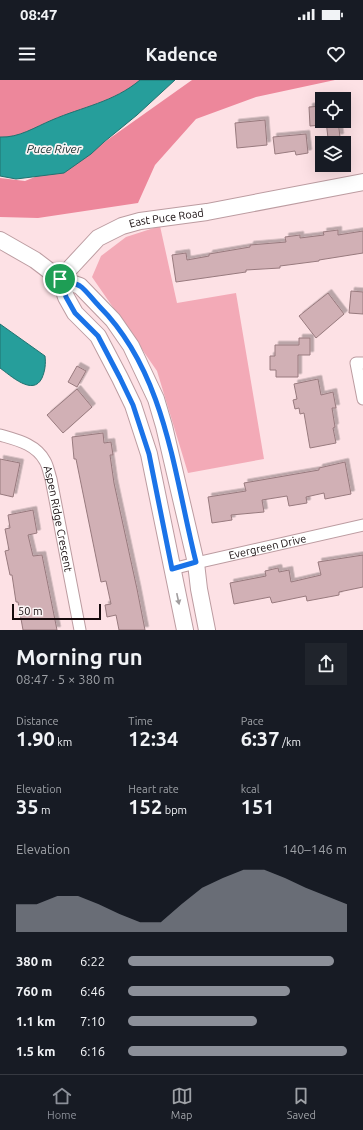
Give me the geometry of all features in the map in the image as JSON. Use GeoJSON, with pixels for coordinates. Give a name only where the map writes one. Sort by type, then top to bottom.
{"type":"FeatureCollection","features":[{"type":"Feature","properties":{"kind":"street","name":"East Puce Road"},"geometry":{"type":"LineString","coordinates":[[60,279],[98,238],[122,226],[140,221],[207,212],[363,182]]}},
{"type":"Feature","properties":{"kind":"street"},"geometry":{"type":"LineString","coordinates":[[0,240],[35,260],[60,279],[80,286],[113,320],[131,346],[156,399],[164,426],[196,562],[199,589],[207,630]]}},
{"type":"Feature","properties":{"kind":"street"},"geometry":{"type":"LineString","coordinates":[[60,279],[66,297],[75,313],[98,336],[133,405],[149,454],[185,630]]}},
{"type":"Feature","properties":{"kind":"street"},"geometry":{"type":"LineString","coordinates":[[363,363],[356,363],[363,399]]}},
{"type":"Feature","properties":{"kind":"street","name":"Aspen Ridge Crescent"},"geometry":{"type":"LineString","coordinates":[[0,435],[22,441],[35,449],[45,460],[51,479],[80,630]]}},
{"type":"Feature","properties":{"kind":"street","name":"Evergreen Drive"},"geometry":{"type":"LineString","coordinates":[[172,569],[196,562],[363,525]]}},
{"type":"Feature","properties":{"kind":"shaded area"},"geometry":{"type":"Polygon","coordinates":[[[0,80],[150,80],[142,88],[0,151],[0,80]]]}},
{"type":"Feature","properties":{"kind":"shaded area"},"geometry":{"type":"Polygon","coordinates":[[[192,80],[335,80],[256,97],[196,119],[155,165],[138,203],[38,218],[0,217],[0,178],[25,181],[82,158],[192,80]]]}},
{"type":"Feature","properties":{"kind":"shaded area"},"geometry":{"type":"Polygon","coordinates":[[[160,226],[177,303],[236,293],[264,459],[188,473],[157,371],[92,277],[101,256],[126,237],[160,226]]]}},
{"type":"Feature","properties":{"kind":"water","name":"Puce River"},"geometry":{"type":"Polygon","coordinates":[[[140,80],[175,80],[91,154],[64,173],[16,179],[0,176],[0,137],[14,136],[27,132],[63,115],[109,99],[130,88],[140,80]]]}},
{"type":"Feature","properties":{"kind":"water"},"geometry":{"type":"Polygon","coordinates":[[[0,324],[45,356],[44,373],[38,383],[27,385],[21,383],[0,368],[0,324]]]}},
{"type":"Feature","properties":{"kind":"building"},"geometry":{"type":"Polygon","coordinates":[[[309,107],[315,107],[315,126],[310,126],[309,107]]]}},
{"type":"Feature","properties":{"kind":"building"},"geometry":{"type":"Polygon","coordinates":[[[265,120],[267,145],[237,148],[235,123],[265,120]]]}},
{"type":"Feature","properties":{"kind":"building"},"geometry":{"type":"Polygon","coordinates":[[[327,128],[339,128],[340,136],[328,136],[327,128]]]}},
{"type":"Feature","properties":{"kind":"building"},"geometry":{"type":"Polygon","coordinates":[[[306,134],[308,153],[296,155],[295,151],[275,154],[273,137],[306,134]]]}},
{"type":"Feature","properties":{"kind":"building"},"geometry":{"type":"Polygon","coordinates":[[[338,230],[338,235],[363,231],[363,253],[280,266],[280,268],[246,270],[246,272],[176,282],[172,255],[186,253],[187,260],[209,256],[209,254],[250,247],[250,245],[286,242],[285,237],[300,235],[300,238],[324,235],[323,232],[338,230]]]}},
{"type":"Feature","properties":{"kind":"building"},"geometry":{"type":"Polygon","coordinates":[[[351,291],[363,292],[363,314],[349,313],[351,291]]]}},
{"type":"Feature","properties":{"kind":"building"},"geometry":{"type":"Polygon","coordinates":[[[328,293],[344,314],[316,338],[299,316],[328,293]]]}},
{"type":"Feature","properties":{"kind":"building"},"geometry":{"type":"Polygon","coordinates":[[[299,338],[310,338],[310,355],[298,355],[298,377],[276,377],[276,370],[270,370],[270,356],[275,356],[275,345],[299,345],[299,338]]]}},
{"type":"Feature","properties":{"kind":"building"},"geometry":{"type":"Polygon","coordinates":[[[77,366],[86,371],[77,387],[68,382],[77,366]]]}},
{"type":"Feature","properties":{"kind":"building"},"geometry":{"type":"Polygon","coordinates":[[[318,379],[321,395],[333,392],[336,408],[332,408],[335,427],[333,428],[336,443],[310,448],[304,413],[300,414],[299,408],[295,409],[293,400],[297,399],[294,384],[318,379]]]}},
{"type":"Feature","properties":{"kind":"building"},"geometry":{"type":"Polygon","coordinates":[[[77,389],[92,407],[63,433],[47,415],[77,389]]]}},
{"type":"Feature","properties":{"kind":"building"},"geometry":{"type":"Polygon","coordinates":[[[103,433],[104,443],[111,442],[113,455],[110,455],[114,483],[145,630],[119,630],[116,615],[107,617],[105,605],[111,604],[106,581],[101,582],[76,459],[74,459],[72,437],[103,433]]]}},
{"type":"Feature","properties":{"kind":"building"},"geometry":{"type":"Polygon","coordinates":[[[0,459],[20,463],[13,497],[0,494],[0,459]]]}},
{"type":"Feature","properties":{"kind":"building"},"geometry":{"type":"Polygon","coordinates":[[[345,462],[351,494],[325,499],[324,493],[306,497],[307,503],[289,506],[287,496],[262,500],[264,512],[231,515],[232,520],[212,523],[208,497],[246,491],[244,483],[319,470],[319,468],[345,462]]]}},
{"type":"Feature","properties":{"kind":"building"},"geometry":{"type":"Polygon","coordinates":[[[33,510],[37,533],[28,535],[33,556],[42,555],[57,630],[23,630],[18,602],[16,602],[12,575],[10,575],[5,551],[9,550],[5,529],[10,528],[8,515],[33,510]]]}},
{"type":"Feature","properties":{"kind":"building"},"geometry":{"type":"Polygon","coordinates":[[[363,555],[363,587],[339,592],[339,595],[307,601],[306,596],[272,603],[270,597],[234,604],[230,583],[266,576],[265,571],[278,568],[279,572],[289,570],[291,582],[321,575],[318,562],[363,555]]]}},
{"type":"Feature","properties":{"kind":"route"},"geometry":{"type":"LineString","coordinates":[[60,279],[80,286],[113,320],[131,346],[145,374],[156,399],[164,426],[196,562],[172,569],[149,454],[133,405],[98,336],[75,313],[66,297],[60,279]]}}]}
